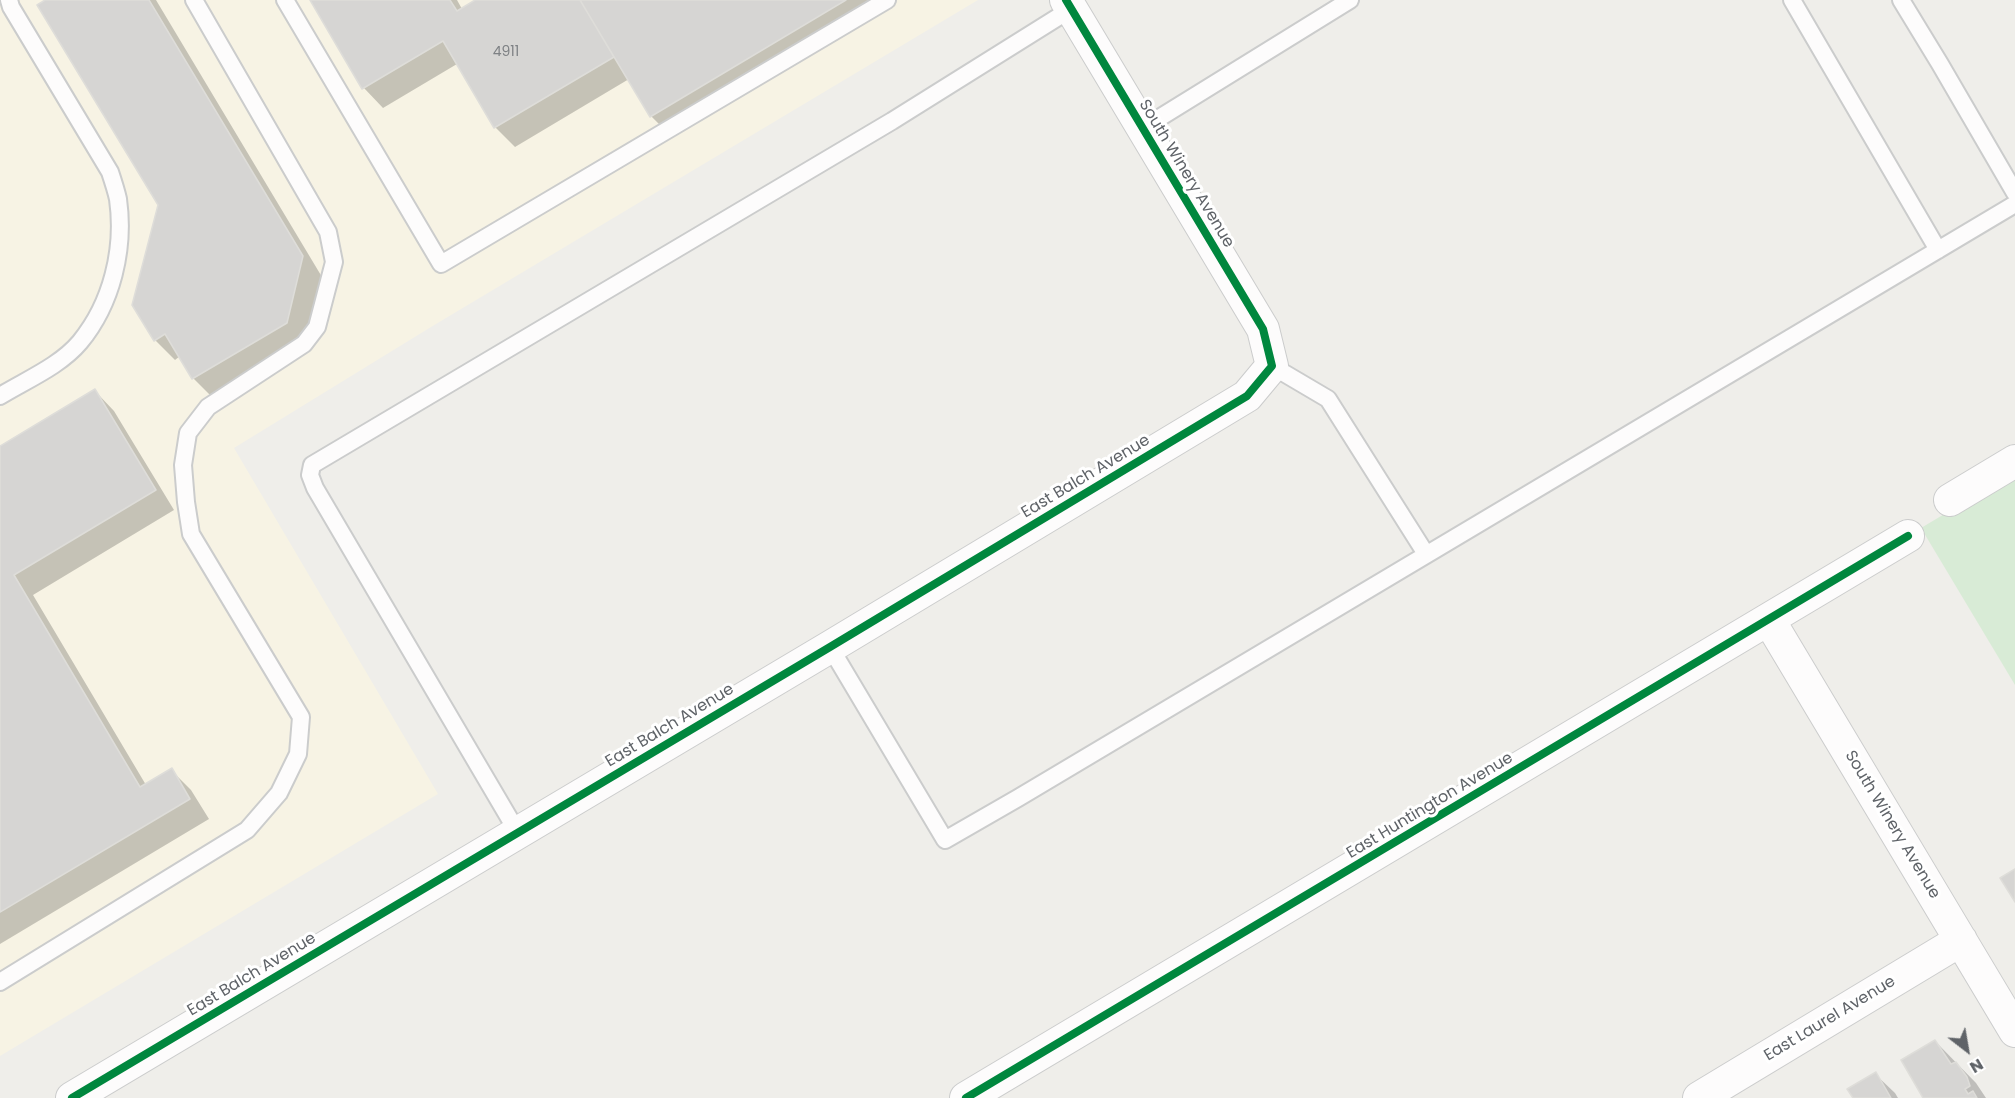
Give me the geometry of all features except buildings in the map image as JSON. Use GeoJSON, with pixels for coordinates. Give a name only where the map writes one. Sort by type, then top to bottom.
{"type":"FeatureCollection","features":[{"type":"Feature","properties":{"kind":"street","name":"South Winery Avenue"},"geometry":{"type":"LineString","coordinates":[[1069,5],[1263,329],[1272,366]]}},
{"type":"Feature","properties":{"kind":"street","name":"East Balch Avenue"},"geometry":{"type":"LineString","coordinates":[[72,1098],[1247,396],[1272,366]]}},
{"type":"Feature","properties":{"kind":"street"},"geometry":{"type":"LineString","coordinates":[[1950,500],[2015,461]]}},
{"type":"Feature","properties":{"kind":"street","name":"East Huntington Avenue"},"geometry":{"type":"LineString","coordinates":[[966,1098],[1908,536]]}},
{"type":"Feature","properties":{"kind":"street","name":"South Winery Avenue"},"geometry":{"type":"LineString","coordinates":[[1769,620],[2015,1031]]}},
{"type":"Feature","properties":{"kind":"street","name":"East Laurel Avenue"},"geometry":{"type":"LineString","coordinates":[[1699,1098],[1961,940]]}},
{"type":"Feature","properties":{"kind":"lane"},"geometry":{"type":"LineString","coordinates":[[0,396],[56,362],[79,343],[95,319],[110,287],[117,257],[119,226],[118,198],[110,172],[11,7],[9,0]]}},
{"type":"Feature","properties":{"kind":"lane"},"geometry":{"type":"LineString","coordinates":[[0,982],[247,830],[279,793],[298,754],[301,717],[191,534],[183,465],[188,433],[208,407],[304,344],[317,327],[334,262],[328,232],[195,0]]}},
{"type":"Feature","properties":{"kind":"lane"},"geometry":{"type":"LineString","coordinates":[[285,0],[441,264],[887,0]]}},
{"type":"Feature","properties":{"kind":"lane"},"geometry":{"type":"LineString","coordinates":[[1143,128],[1350,0]]}},
{"type":"Feature","properties":{"kind":"lane"},"geometry":{"type":"LineString","coordinates":[[1792,0],[1938,250]]}},
{"type":"Feature","properties":{"kind":"lane"},"geometry":{"type":"LineString","coordinates":[[1901,0],[2015,193]]}},
{"type":"Feature","properties":{"kind":"lane"},"geometry":{"type":"LineString","coordinates":[[518,833],[315,488],[310,475],[312,465],[892,121],[1069,5]]}},
{"type":"Feature","properties":{"kind":"lane"},"geometry":{"type":"LineString","coordinates":[[830,647],[945,840],[2015,204]]}},
{"type":"Feature","properties":{"kind":"lane"},"geometry":{"type":"LineString","coordinates":[[1272,366],[1328,399],[1426,554]]}},
{"type":"Feature","properties":{"kind":"shaded area"},"geometry":{"type":"Polygon","coordinates":[[[0,0],[978,0],[431,327],[234,448],[438,794],[0,1056],[0,0]]]}},
{"type":"Feature","properties":{"kind":"green space"},"geometry":{"type":"Polygon","coordinates":[[[2015,472],[2015,685],[1921,528],[2015,472]]]}},
{"type":"Feature","properties":{"kind":"cycle path"},"geometry":{"type":"LineString","coordinates":[[72,1098],[1247,396],[1272,366],[1263,329],[1066,0]]}},
{"type":"Feature","properties":{"kind":"cycle path"},"geometry":{"type":"LineString","coordinates":[[966,1098],[1908,536]]}}]}
